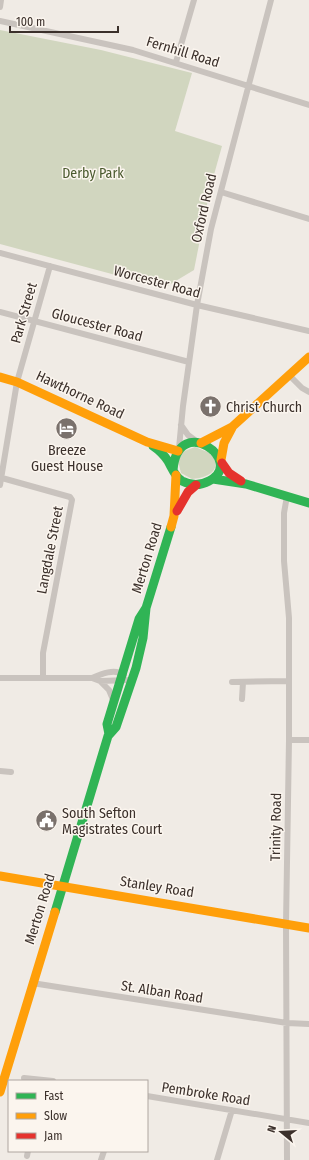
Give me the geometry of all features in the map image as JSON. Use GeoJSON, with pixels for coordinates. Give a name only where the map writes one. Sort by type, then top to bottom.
{"type":"FeatureCollection","features":[{"type":"Feature","properties":{"kind":"main road"},"geometry":{"type":"LineString","coordinates":[[232,427],[224,443],[219,473],[213,479],[196,485],[182,482],[174,472],[174,458],[178,449],[188,443],[199,443],[215,437],[232,427],[309,358]]}},
{"type":"Feature","properties":{"kind":"main road","name":"Hawthorne Road"},"geometry":{"type":"LineString","coordinates":[[0,378],[17,382],[147,442],[162,453],[174,472]]}},
{"type":"Feature","properties":{"kind":"main road","name":"Hawthorne Road"},"geometry":{"type":"LineString","coordinates":[[147,442],[178,449]]}},
{"type":"Feature","properties":{"kind":"main road"},"geometry":{"type":"LineString","coordinates":[[199,443],[213,450],[229,473],[246,484]]}},
{"type":"Feature","properties":{"kind":"main road","name":"Merton Road"},"geometry":{"type":"LineString","coordinates":[[174,472],[174,516]]}},
{"type":"Feature","properties":{"kind":"main road"},"geometry":{"type":"LineString","coordinates":[[213,479],[246,484],[309,503]]}},
{"type":"Feature","properties":{"kind":"main road","name":"Merton Road"},"geometry":{"type":"LineString","coordinates":[[0,1092],[109,734],[116,727],[145,627],[146,608],[174,516],[181,502],[196,485]]}},
{"type":"Feature","properties":{"kind":"main road","name":"Merton Road"},"geometry":{"type":"LineString","coordinates":[[109,734],[107,724],[121,676],[139,619],[146,608]]}},
{"type":"Feature","properties":{"kind":"main road","name":"Stanley Road"},"geometry":{"type":"LineString","coordinates":[[0,876],[309,928]]}},
{"type":"Feature","properties":{"kind":"street"},"geometry":{"type":"LineString","coordinates":[[0,7],[1,0]]}},
{"type":"Feature","properties":{"kind":"street"},"geometry":{"type":"LineString","coordinates":[[176,62],[194,0]]}},
{"type":"Feature","properties":{"kind":"street","name":"Oxford Road"},"geometry":{"type":"LineString","coordinates":[[178,449],[197,305],[216,205],[221,192],[247,84],[271,0]]}},
{"type":"Feature","properties":{"kind":"street","name":"Fernhill Road"},"geometry":{"type":"LineString","coordinates":[[0,21],[113,45],[176,62],[309,105]]}},
{"type":"Feature","properties":{"kind":"street"},"geometry":{"type":"LineString","coordinates":[[221,192],[309,219]]}},
{"type":"Feature","properties":{"kind":"street","name":"Worcester Road"},"geometry":{"type":"LineString","coordinates":[[0,253],[197,305],[309,331]]}},
{"type":"Feature","properties":{"kind":"street","name":"Park Street"},"geometry":{"type":"LineString","coordinates":[[0,486],[17,382],[50,266]]}},
{"type":"Feature","properties":{"kind":"street","name":"Gloucester Road"},"geometry":{"type":"LineString","coordinates":[[0,312],[189,362]]}},
{"type":"Feature","properties":{"kind":"street"},"geometry":{"type":"LineString","coordinates":[[289,375],[302,388],[309,392]]}},
{"type":"Feature","properties":{"kind":"street"},"geometry":{"type":"LineString","coordinates":[[182,425],[191,438],[199,443]]}},
{"type":"Feature","properties":{"kind":"street","name":"Langdale Street"},"geometry":{"type":"LineString","coordinates":[[2,478],[70,497],[72,500],[43,653],[43,678]]}},
{"type":"Feature","properties":{"kind":"street","name":"Trinity Road"},"geometry":{"type":"LineString","coordinates":[[287,1160],[286,924],[289,740],[288,618],[284,561],[284,513],[288,496]]}},
{"type":"Feature","properties":{"kind":"street"},"geometry":{"type":"LineString","coordinates":[[92,678],[102,673],[121,676],[130,680]]}},
{"type":"Feature","properties":{"kind":"street"},"geometry":{"type":"LineString","coordinates":[[100,681],[121,676]]}},
{"type":"Feature","properties":{"kind":"street"},"geometry":{"type":"LineString","coordinates":[[0,678],[92,678],[100,681],[109,690],[114,702]]}},
{"type":"Feature","properties":{"kind":"street"},"geometry":{"type":"LineString","coordinates":[[232,682],[288,681]]}},
{"type":"Feature","properties":{"kind":"street"},"geometry":{"type":"LineString","coordinates":[[242,699],[243,682]]}},
{"type":"Feature","properties":{"kind":"street"},"geometry":{"type":"LineString","coordinates":[[289,740],[309,740]]}},
{"type":"Feature","properties":{"kind":"street"},"geometry":{"type":"LineString","coordinates":[[0,771],[11,772]]}},
{"type":"Feature","properties":{"kind":"street","name":"St. Alban Road"},"geometry":{"type":"LineString","coordinates":[[32,983],[287,1023],[309,1024]]}},
{"type":"Feature","properties":{"kind":"street"},"geometry":{"type":"LineString","coordinates":[[24,1078],[44,1080]]}},
{"type":"Feature","properties":{"kind":"street","name":"Pembroke Road"},"geometry":{"type":"LineString","coordinates":[[148,1096],[309,1123]]}},
{"type":"Feature","properties":{"kind":"street"},"geometry":{"type":"LineString","coordinates":[[217,1160],[232,1110]]}},
{"type":"Feature","properties":{"kind":"green space","name":"Derby Park"},"geometry":{"type":"Polygon","coordinates":[[[0,30],[101,50],[192,73],[175,131],[222,146],[210,189],[194,270],[164,288],[0,244],[0,30]]]}},
{"type":"Feature","properties":{"kind":"green space"},"geometry":{"type":"Polygon","coordinates":[[[195,447],[210,453],[210,455],[213,455],[215,466],[211,473],[192,479],[181,473],[178,461],[182,452],[195,447]]]}},
{"type":"Feature","properties":{"kind":"traffic: fast"},"geometry":{"type":"LineString","coordinates":[[153,446],[165,457],[177,477],[188,483],[206,483],[219,473],[220,463],[216,454],[207,446],[197,443],[186,444],[178,453],[173,470]]}},
{"type":"Feature","properties":{"kind":"traffic: fast"},"geometry":{"type":"LineString","coordinates":[[213,479],[246,484],[309,503]]}},
{"type":"Feature","properties":{"kind":"traffic: fast"},"geometry":{"type":"LineString","coordinates":[[109,734],[107,724],[139,619],[146,608],[171,527]]}},
{"type":"Feature","properties":{"kind":"traffic: fast"},"geometry":{"type":"LineString","coordinates":[[55,912],[108,736],[116,727],[136,668],[143,638],[146,608]]}},
{"type":"Feature","properties":{"kind":"traffic: slow"},"geometry":{"type":"LineString","coordinates":[[201,443],[232,427],[309,357]]}},
{"type":"Feature","properties":{"kind":"traffic: slow"},"geometry":{"type":"LineString","coordinates":[[0,377],[17,382],[147,442],[178,451]]}},
{"type":"Feature","properties":{"kind":"traffic: slow"},"geometry":{"type":"LineString","coordinates":[[221,460],[224,443],[232,428]]}},
{"type":"Feature","properties":{"kind":"traffic: slow"},"geometry":{"type":"LineString","coordinates":[[171,527],[174,516],[176,475]]}},
{"type":"Feature","properties":{"kind":"traffic: slow"},"geometry":{"type":"LineString","coordinates":[[0,876],[309,928]]}},
{"type":"Feature","properties":{"kind":"traffic: slow"},"geometry":{"type":"LineString","coordinates":[[0,1092],[55,912]]}},
{"type":"Feature","properties":{"kind":"traffic: jam"},"geometry":{"type":"LineString","coordinates":[[222,463],[229,473],[241,481]]}},
{"type":"Feature","properties":{"kind":"traffic: jam"},"geometry":{"type":"LineString","coordinates":[[177,511],[188,492],[196,485]]}},
{"type":"Feature","properties":{"kind":"place","name":"Christ Church"},"geometry":{"type":"Point","coordinates":[210,407]}},
{"type":"Feature","properties":{"kind":"place","name":"Breeze Guest House"},"geometry":{"type":"Point","coordinates":[67,428]}},
{"type":"Feature","properties":{"kind":"place","name":"South Sefton Magistrates Court"},"geometry":{"type":"Point","coordinates":[47,821]}}]}
